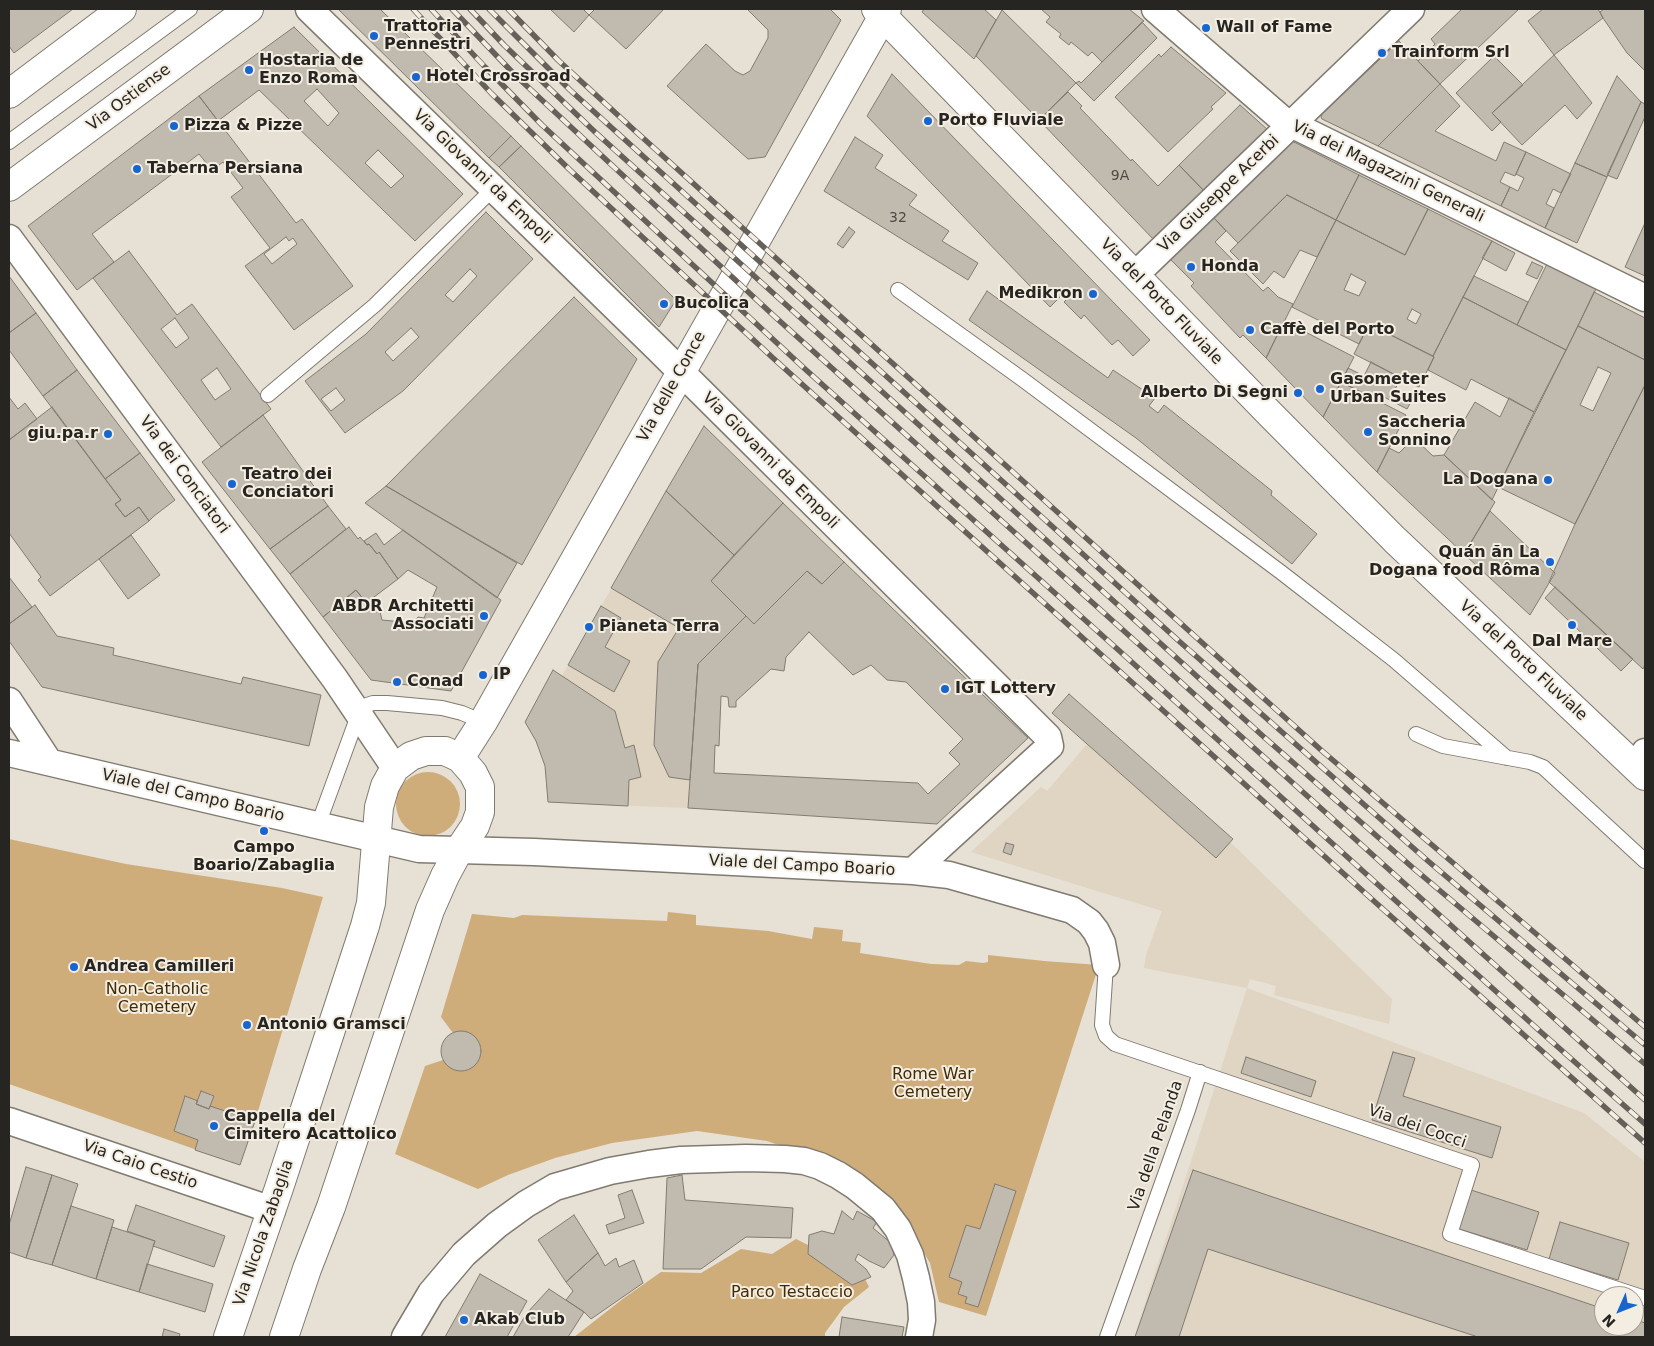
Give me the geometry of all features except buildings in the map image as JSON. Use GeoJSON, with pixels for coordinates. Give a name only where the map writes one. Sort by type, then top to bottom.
{"type":"FeatureCollection","features":[{"type":"Feature","properties":{"kind":"street"},"geometry":{"type":"LineString","coordinates":[[9,94],[122,9]]}},
{"type":"Feature","properties":{"kind":"street","name":"Via Ostiense"},"geometry":{"type":"LineString","coordinates":[[9,187],[249,9]]}},
{"type":"Feature","properties":{"kind":"street","name":"Via Giovanni da Empoli"},"geometry":{"type":"LineString","coordinates":[[309,9],[681,372],[1048,737],[1050,746],[913,871]]}},
{"type":"Feature","properties":{"kind":"street","name":"Via dei Magazzini Generali"},"geometry":{"type":"LineString","coordinates":[[1155,9],[1277,116],[1290,124],[1645,298]]}},
{"type":"Feature","properties":{"kind":"street","name":"Via Giuseppe Acerbi"},"geometry":{"type":"LineString","coordinates":[[1135,275],[1411,9]]}},
{"type":"Feature","properties":{"kind":"street","name":"Via del Porto Fluviale"},"geometry":{"type":"LineString","coordinates":[[882,11],[1135,275],[1395,540],[1642,765]]}},
{"type":"Feature","properties":{"kind":"street","name":"Via delle Conce"},"geometry":{"type":"LineString","coordinates":[[460,758],[483,722],[681,372],[882,11]]}},
{"type":"Feature","properties":{"kind":"street","name":"Via dei Conciatori"},"geometry":{"type":"LineString","coordinates":[[9,238],[359,713],[395,768]]}},
{"type":"Feature","properties":{"kind":"street"},"geometry":{"type":"LineString","coordinates":[[9,701],[49,762]]}},
{"type":"Feature","properties":{"kind":"street"},"geometry":{"type":"LineString","coordinates":[[284,1337],[331,1207],[430,910],[459,850],[475,826],[480,812],[480,787],[470,767],[460,758],[445,751],[426,751],[411,756],[395,768],[390,776],[382,797],[378,816],[377,840],[419,849],[459,850]]}},
{"type":"Feature","properties":{"kind":"street","name":"Viale del Campo Boario"},"geometry":{"type":"LineString","coordinates":[[9,753],[377,840]]}},
{"type":"Feature","properties":{"kind":"street","name":"Via Nicola Zabaglia"},"geometry":{"type":"LineString","coordinates":[[228,1337],[272,1210],[365,926],[371,903],[377,840]]}},
{"type":"Feature","properties":{"kind":"street","name":"Viale del Campo Boario"},"geometry":{"type":"LineString","coordinates":[[459,850],[913,871],[949,875],[1072,910],[1089,922],[1096,931],[1102,943],[1106,965]]}},
{"type":"Feature","properties":{"kind":"street","name":"Via Caio Cestio"},"geometry":{"type":"LineString","coordinates":[[9,1120],[272,1210]]}},
{"type":"Feature","properties":{"kind":"street"},"geometry":{"type":"LineString","coordinates":[[405,1337],[431,1293],[464,1254],[497,1225],[526,1204],[556,1187],[610,1171],[649,1164],[681,1160],[755,1158],[804,1161],[820,1166],[838,1174],[856,1186],[883,1209],[898,1230],[910,1255],[921,1302],[922,1320],[919,1337]]}},
{"type":"Feature","properties":{"kind":"lane"},"geometry":{"type":"LineString","coordinates":[[9,142],[190,9]]}},
{"type":"Feature","properties":{"kind":"lane"},"geometry":{"type":"LineString","coordinates":[[268,395],[374,305],[494,188]]}},
{"type":"Feature","properties":{"kind":"lane"},"geometry":{"type":"LineString","coordinates":[[898,290],[1022,379],[1282,573],[1394,660],[1507,758]]}},
{"type":"Feature","properties":{"kind":"lane"},"geometry":{"type":"LineString","coordinates":[[318,825],[359,713],[367,705],[387,703],[449,709],[483,722]]}},
{"type":"Feature","properties":{"kind":"lane"},"geometry":{"type":"LineString","coordinates":[[1416,734],[1443,746],[1530,762],[1544,767],[1645,861]]}},
{"type":"Feature","properties":{"kind":"lane","name":"Via della Pelanda"},"geometry":{"type":"LineString","coordinates":[[1106,965],[1101,1018],[1106,1036],[1121,1047],[1200,1072],[1107,1337]]}},
{"type":"Feature","properties":{"kind":"lane","name":"Via dei Cocci"},"geometry":{"type":"LineString","coordinates":[[1200,1072],[1472,1165],[1450,1234],[1645,1298]]}},
{"type":"Feature","properties":{"kind":"shaded area"},"geometry":{"type":"Polygon","coordinates":[[[666,491],[711,581],[746,616],[698,664],[688,808],[558,803],[557,776],[535,724],[666,491]]]}},
{"type":"Feature","properties":{"kind":"shaded area"},"geometry":{"type":"Polygon","coordinates":[[[1087,744],[1230,842],[1392,999],[1389,1024],[1274,995],[1276,986],[1250,979],[1247,988],[1144,968],[1146,955],[1162,911],[971,852],[1041,787],[1047,791],[1087,744]]]}},
{"type":"Feature","properties":{"kind":"shaded area"},"geometry":{"type":"Polygon","coordinates":[[[1247,988],[1584,1113],[1645,1162],[1645,1337],[1134,1337],[1247,988]]]}},
{"type":"Feature","properties":{"kind":"green space"},"geometry":{"type":"Polygon","coordinates":[[[422,772],[434,772],[451,781],[458,792],[460,804],[458,816],[451,827],[434,836],[422,836],[410,831],[401,822],[396,810],[396,798],[401,786],[410,777],[422,772]]]}},
{"type":"Feature","properties":{"kind":"green space","name":"Non-Catholic Cemetery"},"geometry":{"type":"Polygon","coordinates":[[[9,839],[126,864],[282,888],[323,897],[240,1165],[9,1084],[9,839]]]}},
{"type":"Feature","properties":{"kind":"green space","name":"Rome War Cemetery"},"geometry":{"type":"Polygon","coordinates":[[[668,912],[696,915],[696,925],[768,931],[812,939],[814,927],[843,930],[842,941],[861,943],[860,953],[931,964],[959,965],[966,961],[983,963],[988,962],[988,955],[1099,965],[986,1316],[939,1302],[930,1263],[907,1224],[819,1159],[767,1141],[697,1131],[612,1143],[555,1158],[508,1175],[478,1189],[395,1154],[425,1066],[443,1060],[442,1047],[447,1036],[453,1033],[441,1017],[472,914],[514,918],[522,915],[667,921],[668,912]]]}},
{"type":"Feature","properties":{"kind":"green space","name":"Parco Testaccio"},"geometry":{"type":"Polygon","coordinates":[[[796,1239],[810,1246],[831,1271],[862,1273],[869,1287],[844,1307],[825,1333],[825,1337],[574,1337],[661,1272],[701,1273],[741,1249],[772,1254],[796,1239]]]}},
{"type":"Feature","properties":{"kind":"railway"},"geometry":{"type":"LineString","coordinates":[[413,9],[491,93],[570,170],[773,358],[1375,902],[1645,1143]]}},
{"type":"Feature","properties":{"kind":"railway"},"geometry":{"type":"LineString","coordinates":[[431,9],[542,125],[805,369],[1645,1124]]}},
{"type":"Feature","properties":{"kind":"railway"},"geometry":{"type":"LineString","coordinates":[[452,9],[515,75],[773,315],[1645,1100]]}},
{"type":"Feature","properties":{"kind":"railway"},"geometry":{"type":"LineString","coordinates":[[470,9],[504,45],[595,132],[1264,737],[1412,867],[1645,1064]]}},
{"type":"Feature","properties":{"kind":"railway"},"geometry":{"type":"LineString","coordinates":[[489,9],[570,90],[1180,642],[1428,861],[1645,1045]]}},
{"type":"Feature","properties":{"kind":"railway"},"geometry":{"type":"LineString","coordinates":[[508,9],[559,61],[633,129],[1321,750],[1645,1027]]}},
{"type":"Feature","properties":{"kind":"place","name":"Wall of Fame"},"geometry":{"type":"Point","coordinates":[1206,28]}},
{"type":"Feature","properties":{"kind":"place","name":"Trattoria Pennestri"},"geometry":{"type":"Point","coordinates":[374,36]}},
{"type":"Feature","properties":{"kind":"place","name":"Trainform Srl"},"geometry":{"type":"Point","coordinates":[1382,53]}},
{"type":"Feature","properties":{"kind":"place","name":"Hostaria de Enzo Roma"},"geometry":{"type":"Point","coordinates":[249,70]}},
{"type":"Feature","properties":{"kind":"place","name":"Hotel Crossroad"},"geometry":{"type":"Point","coordinates":[416,77]}},
{"type":"Feature","properties":{"kind":"place","name":"Porto Fluviale"},"geometry":{"type":"Point","coordinates":[928,121]}},
{"type":"Feature","properties":{"kind":"place","name":"Pizza & Pizze"},"geometry":{"type":"Point","coordinates":[174,126]}},
{"type":"Feature","properties":{"kind":"place","name":"Taberna Persiana"},"geometry":{"type":"Point","coordinates":[137,169]}},
{"type":"Feature","properties":{"kind":"place","name":"Honda"},"geometry":{"type":"Point","coordinates":[1191,267]}},
{"type":"Feature","properties":{"kind":"place","name":"Medikron"},"geometry":{"type":"Point","coordinates":[1093,294]}},
{"type":"Feature","properties":{"kind":"place","name":"Bucolica"},"geometry":{"type":"Point","coordinates":[664,304]}},
{"type":"Feature","properties":{"kind":"place","name":"Caffè del Porto"},"geometry":{"type":"Point","coordinates":[1250,330]}},
{"type":"Feature","properties":{"kind":"place","name":"Gasometer Urban Suites"},"geometry":{"type":"Point","coordinates":[1320,389]}},
{"type":"Feature","properties":{"kind":"place","name":"Alberto Di Segni"},"geometry":{"type":"Point","coordinates":[1298,393]}},
{"type":"Feature","properties":{"kind":"place","name":"Saccheria Sonnino"},"geometry":{"type":"Point","coordinates":[1368,432]}},
{"type":"Feature","properties":{"kind":"place","name":"giu.pa.r"},"geometry":{"type":"Point","coordinates":[108,434]}},
{"type":"Feature","properties":{"kind":"place","name":"La Dogana"},"geometry":{"type":"Point","coordinates":[1548,480]}},
{"type":"Feature","properties":{"kind":"place","name":"Teatro dei Conciatori"},"geometry":{"type":"Point","coordinates":[232,484]}},
{"type":"Feature","properties":{"kind":"place","name":"Quán ăn La Dogana food Rôma"},"geometry":{"type":"Point","coordinates":[1550,562]}},
{"type":"Feature","properties":{"kind":"place","name":"ABDR Architetti Associati"},"geometry":{"type":"Point","coordinates":[484,616]}},
{"type":"Feature","properties":{"kind":"place","name":"Dal Mare"},"geometry":{"type":"Point","coordinates":[1572,625]}},
{"type":"Feature","properties":{"kind":"place","name":"Pianeta Terra"},"geometry":{"type":"Point","coordinates":[589,627]}},
{"type":"Feature","properties":{"kind":"place","name":"IP"},"geometry":{"type":"Point","coordinates":[483,675]}},
{"type":"Feature","properties":{"kind":"place","name":"Conad"},"geometry":{"type":"Point","coordinates":[397,682]}},
{"type":"Feature","properties":{"kind":"place","name":"IGT Lottery"},"geometry":{"type":"Point","coordinates":[945,689]}},
{"type":"Feature","properties":{"kind":"place","name":"Campo Boario/Zabaglia"},"geometry":{"type":"Point","coordinates":[264,831]}},
{"type":"Feature","properties":{"kind":"place","name":"Andrea Camilleri"},"geometry":{"type":"Point","coordinates":[74,967]}},
{"type":"Feature","properties":{"kind":"place","name":"Antonio Gramsci"},"geometry":{"type":"Point","coordinates":[247,1025]}},
{"type":"Feature","properties":{"kind":"place","name":"Cappella del Cimitero Acattolico"},"geometry":{"type":"Point","coordinates":[214,1126]}},
{"type":"Feature","properties":{"kind":"place","name":"Akab Club"},"geometry":{"type":"Point","coordinates":[464,1320]}}]}
